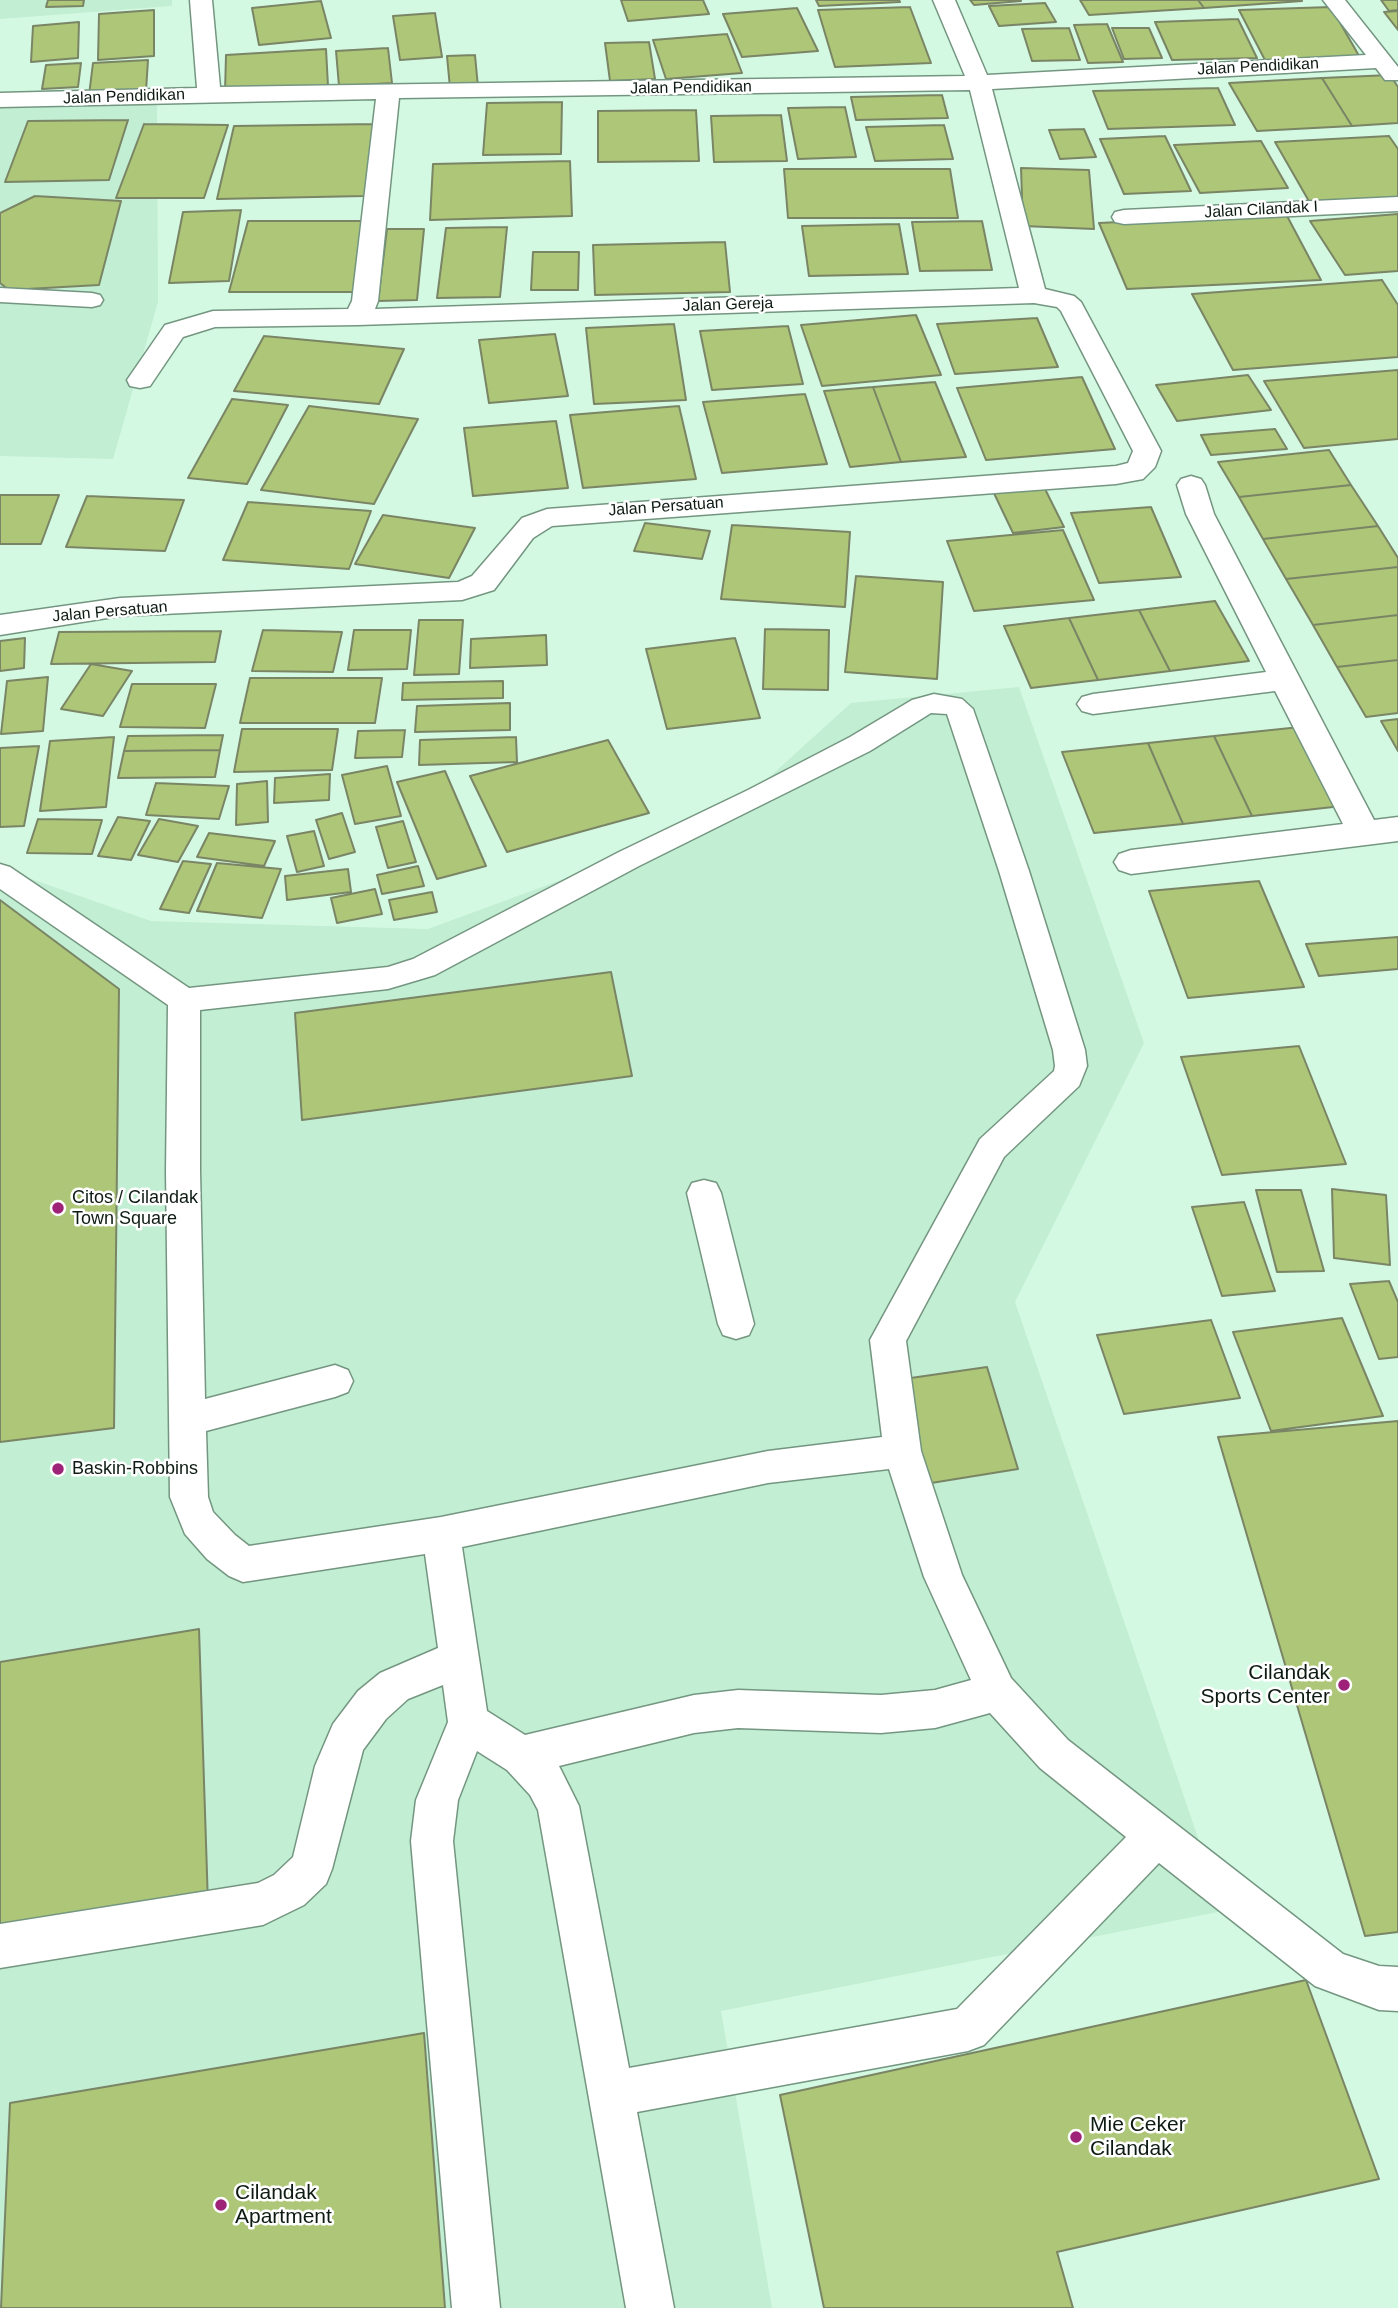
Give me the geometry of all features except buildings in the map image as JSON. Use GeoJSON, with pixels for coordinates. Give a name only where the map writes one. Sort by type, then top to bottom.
{"type":"FeatureCollection","features":[{"type":"Feature","properties":{"kind":"street"},"geometry":{"type":"LineString","coordinates":[[201,0],[209,94]]}},
{"type":"Feature","properties":{"kind":"street"},"geometry":{"type":"LineString","coordinates":[[944,0],[979,82],[1034,295]]}},
{"type":"Feature","properties":{"kind":"street"},"geometry":{"type":"LineString","coordinates":[[1334,0],[1398,81]]}},
{"type":"Feature","properties":{"kind":"street","name":"Jalan Pendidikan"},"geometry":{"type":"LineString","coordinates":[[0,100],[209,94],[979,82],[1382,61]]}},
{"type":"Feature","properties":{"kind":"street"},"geometry":{"type":"LineString","coordinates":[[358,317],[365,301],[388,92]]}},
{"type":"Feature","properties":{"kind":"street","name":"Jalan Cilandak I"},"geometry":{"type":"LineString","coordinates":[[1124,216],[1398,204]]}},
{"type":"Feature","properties":{"kind":"street","name":"Jalan Gereja"},"geometry":{"type":"LineString","coordinates":[[140,380],[174,331],[213,319],[358,317],[1034,295]]}},
{"type":"Feature","properties":{"kind":"street","name":"Jalan Persatuan"},"geometry":{"type":"LineString","coordinates":[[0,625],[120,607],[462,591],[483,583],[532,524],[564,515],[1133,472],[1141,467],[1147,451],[1072,307],[1065,301],[1034,295]]}},
{"type":"Feature","properties":{"kind":"street"},"geometry":{"type":"LineString","coordinates":[[1191,485],[1200,514],[1283,680],[1364,832]]}},
{"type":"Feature","properties":{"kind":"street"},"geometry":{"type":"LineString","coordinates":[[1093,704],[1283,680]]}},
{"type":"Feature","properties":{"kind":"street"},"geometry":{"type":"LineString","coordinates":[[1131,862],[1398,829]]}},
{"type":"Feature","properties":{"kind":"lane"},"geometry":{"type":"LineString","coordinates":[[0,295],[92,300]]}},
{"type":"Feature","properties":{"kind":"lane"},"geometry":{"type":"LineString","coordinates":[[0,874],[184,1000],[388,978],[424,967],[629,859],[758,797],[860,744],[922,706],[941,704],[959,709],[1014,872],[1069,1050],[1071,1066],[1068,1077],[992,1148],[888,1340],[902,1451],[943,1577],[997,1692],[1054,1754],[1330,1971],[1379,1988],[1398,1989]]}},
{"type":"Feature","properties":{"kind":"lane"},"geometry":{"type":"LineString","coordinates":[[184,1000],[188,1497],[198,1522],[221,1547],[243,1564],[441,1534],[768,1467],[902,1451]]}},
{"type":"Feature","properties":{"kind":"lane"},"geometry":{"type":"LineString","coordinates":[[704,1193],[736,1324]]}},
{"type":"Feature","properties":{"kind":"lane"},"geometry":{"type":"LineString","coordinates":[[187,1420],[335,1381]]}},
{"type":"Feature","properties":{"kind":"lane"},"geometry":{"type":"LineString","coordinates":[[441,1534],[468,1722],[437,1800],[432,1841],[477,2308]]}},
{"type":"Feature","properties":{"kind":"lane"},"geometry":{"type":"LineString","coordinates":[[0,1946],[263,1903],[289,1890],[311,1869],[336,1766],[347,1738],[372,1705],[394,1686],[460,1658]]}},
{"type":"Feature","properties":{"kind":"lane"},"geometry":{"type":"LineString","coordinates":[[521,1756],[694,1714],[738,1709],[881,1714],[935,1709],[997,1692]]}},
{"type":"Feature","properties":{"kind":"lane"},"geometry":{"type":"LineString","coordinates":[[468,1722],[521,1756],[545,1781],[558,1806],[650,2308]]}},
{"type":"Feature","properties":{"kind":"lane"},"geometry":{"type":"LineString","coordinates":[[610,2094],[968,2029],[1157,1835]]}},
{"type":"Feature","properties":{"kind":"shaded area"},"geometry":{"type":"Polygon","coordinates":[[[0,0],[172,0],[172,6],[0,19],[0,0]]]}},
{"type":"Feature","properties":{"kind":"shaded area"},"geometry":{"type":"Polygon","coordinates":[[[0,99],[157,105],[158,302],[113,459],[0,456],[0,99]]]}},
{"type":"Feature","properties":{"kind":"shaded area"},"geometry":{"type":"Polygon","coordinates":[[[1019,687],[1144,1043],[1015,1302],[1223,1911],[721,2011],[772,2308],[0,2308],[0,868],[151,921],[428,929],[721,821],[851,703],[1019,687]]]}},
{"type":"Feature","properties":{"kind":"place","name":"Citos / Cilandak Town Square"},"geometry":{"type":"Point","coordinates":[58,1208]}},
{"type":"Feature","properties":{"kind":"place","name":"Baskin-Robbins"},"geometry":{"type":"Point","coordinates":[58,1469]}},
{"type":"Feature","properties":{"kind":"place","name":"Cilandak Sports Center"},"geometry":{"type":"Point","coordinates":[1344,1685]}},
{"type":"Feature","properties":{"kind":"place","name":"Mie Ceker Cilandak"},"geometry":{"type":"Point","coordinates":[1076,2137]}},
{"type":"Feature","properties":{"kind":"place","name":"Cilandak Apartment"},"geometry":{"type":"Point","coordinates":[221,2205]}}]}
